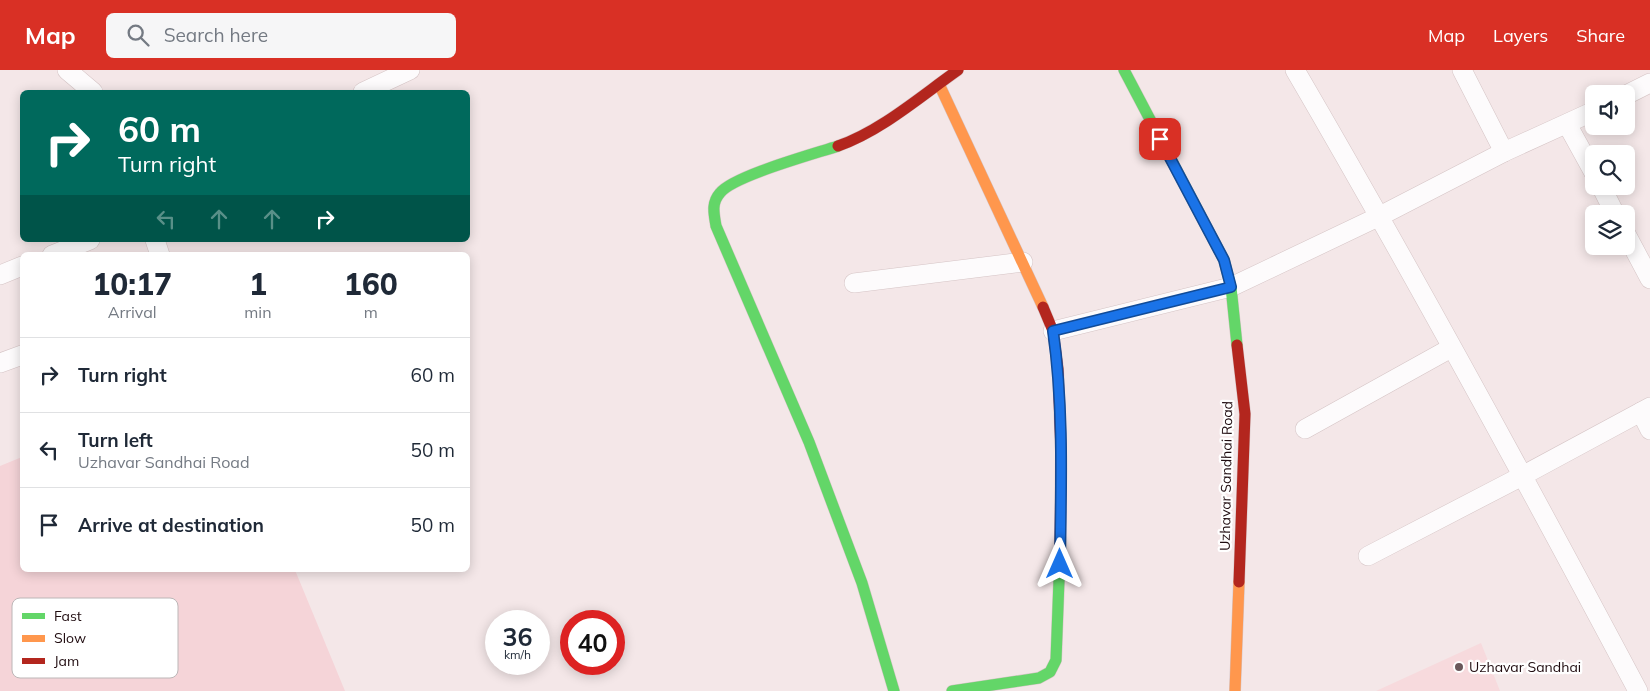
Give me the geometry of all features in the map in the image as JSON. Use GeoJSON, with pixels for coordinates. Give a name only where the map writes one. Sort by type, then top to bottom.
{"type":"FeatureCollection","features":[{"type":"Feature","properties":{"kind":"street"},"geometry":{"type":"LineString","coordinates":[[67,70],[91,90]]}},
{"type":"Feature","properties":{"kind":"street"},"geometry":{"type":"LineString","coordinates":[[367,90],[410,70]]}},
{"type":"Feature","properties":{"kind":"street"},"geometry":{"type":"LineString","coordinates":[[894,691],[862,583],[812,451],[716,226],[713,206],[720,192],[742,178],[848,142],[880,124],[958,70]]}},
{"type":"Feature","properties":{"kind":"street","name":"Uzhavar Sandhai Road"},"geometry":{"type":"LineString","coordinates":[[1124,70],[1224,260],[1231,287],[1244,414],[1235,691]]}},
{"type":"Feature","properties":{"kind":"street"},"geometry":{"type":"LineString","coordinates":[[1295,70],[1380,216],[1638,691]]}},
{"type":"Feature","properties":{"kind":"street"},"geometry":{"type":"LineString","coordinates":[[1462,70],[1504,152]]}},
{"type":"Feature","properties":{"kind":"street"},"geometry":{"type":"LineString","coordinates":[[1635,90],[1650,83]]}},
{"type":"Feature","properties":{"kind":"street"},"geometry":{"type":"LineString","coordinates":[[939,84],[1053,331],[1058,369],[1061,453],[1060,564],[1056,660],[1050,672],[1039,678],[952,691]]}},
{"type":"Feature","properties":{"kind":"street"},"geometry":{"type":"LineString","coordinates":[[1053,331],[1231,287],[1380,216],[1504,152],[1585,115]]}},
{"type":"Feature","properties":{"kind":"street"},"geometry":{"type":"LineString","coordinates":[[1567,124],[1585,157]]}},
{"type":"Feature","properties":{"kind":"street"},"geometry":{"type":"LineString","coordinates":[[60,252],[85,242]]}},
{"type":"Feature","properties":{"kind":"street"},"geometry":{"type":"LineString","coordinates":[[1635,251],[1650,279]]}},
{"type":"Feature","properties":{"kind":"street"},"geometry":{"type":"LineString","coordinates":[[854,283],[1022,262]]}},
{"type":"Feature","properties":{"kind":"street"},"geometry":{"type":"LineString","coordinates":[[0,275],[20,267]]}},
{"type":"Feature","properties":{"kind":"street"},"geometry":{"type":"LineString","coordinates":[[1305,429],[1451,348]]}},
{"type":"Feature","properties":{"kind":"street"},"geometry":{"type":"LineString","coordinates":[[0,364],[20,356]]}},
{"type":"Feature","properties":{"kind":"street"},"geometry":{"type":"LineString","coordinates":[[1368,556],[1645,410],[1650,430]]}},
{"type":"Feature","properties":{"kind":"shaded area"},"geometry":{"type":"Polygon","coordinates":[[[20,458],[20,572],[296,572],[345,691],[0,691],[0,466],[20,458]]]}},
{"type":"Feature","properties":{"kind":"shaded area","name":"Uzhavar Sandhai"},"geometry":{"type":"Polygon","coordinates":[[[1481,643],[1500,691],[1376,691],[1481,643]]]}},
{"type":"Feature","properties":{"kind":"traffic: fast"},"geometry":{"type":"LineString","coordinates":[[1124,70],[1224,260],[1231,287],[1237,345]]}},
{"type":"Feature","properties":{"kind":"traffic: fast"},"geometry":{"type":"LineString","coordinates":[[838,146],[757,173],[728,186],[717,197],[714,213],[716,226],[809,442],[862,583],[894,691]]}},
{"type":"Feature","properties":{"kind":"traffic: fast"},"geometry":{"type":"LineString","coordinates":[[952,691],[1039,678],[1050,672],[1056,660],[1060,553]]}},
{"type":"Feature","properties":{"kind":"traffic: slow"},"geometry":{"type":"LineString","coordinates":[[939,84],[1043,307]]}},
{"type":"Feature","properties":{"kind":"traffic: slow"},"geometry":{"type":"LineString","coordinates":[[1235,691],[1239,582]]}},
{"type":"Feature","properties":{"kind":"traffic: jam"},"geometry":{"type":"LineString","coordinates":[[838,146],[885,122],[958,70]]}},
{"type":"Feature","properties":{"kind":"traffic: jam"},"geometry":{"type":"LineString","coordinates":[[1043,307],[1053,331],[1058,369],[1061,453],[1060,553]]}},
{"type":"Feature","properties":{"kind":"traffic: jam"},"geometry":{"type":"LineString","coordinates":[[1237,345],[1245,414],[1239,582]]}},
{"type":"Feature","properties":{"kind":"place","name":"Uzhavar Sandhai"},"geometry":{"type":"Point","coordinates":[1459,667]}},
{"type":"Feature","properties":{"kind":"route"},"geometry":{"type":"LineString","coordinates":[[1060,564],[1061,436],[1058,369],[1053,331],[1231,287],[1224,260],[1160,139]]}}]}
